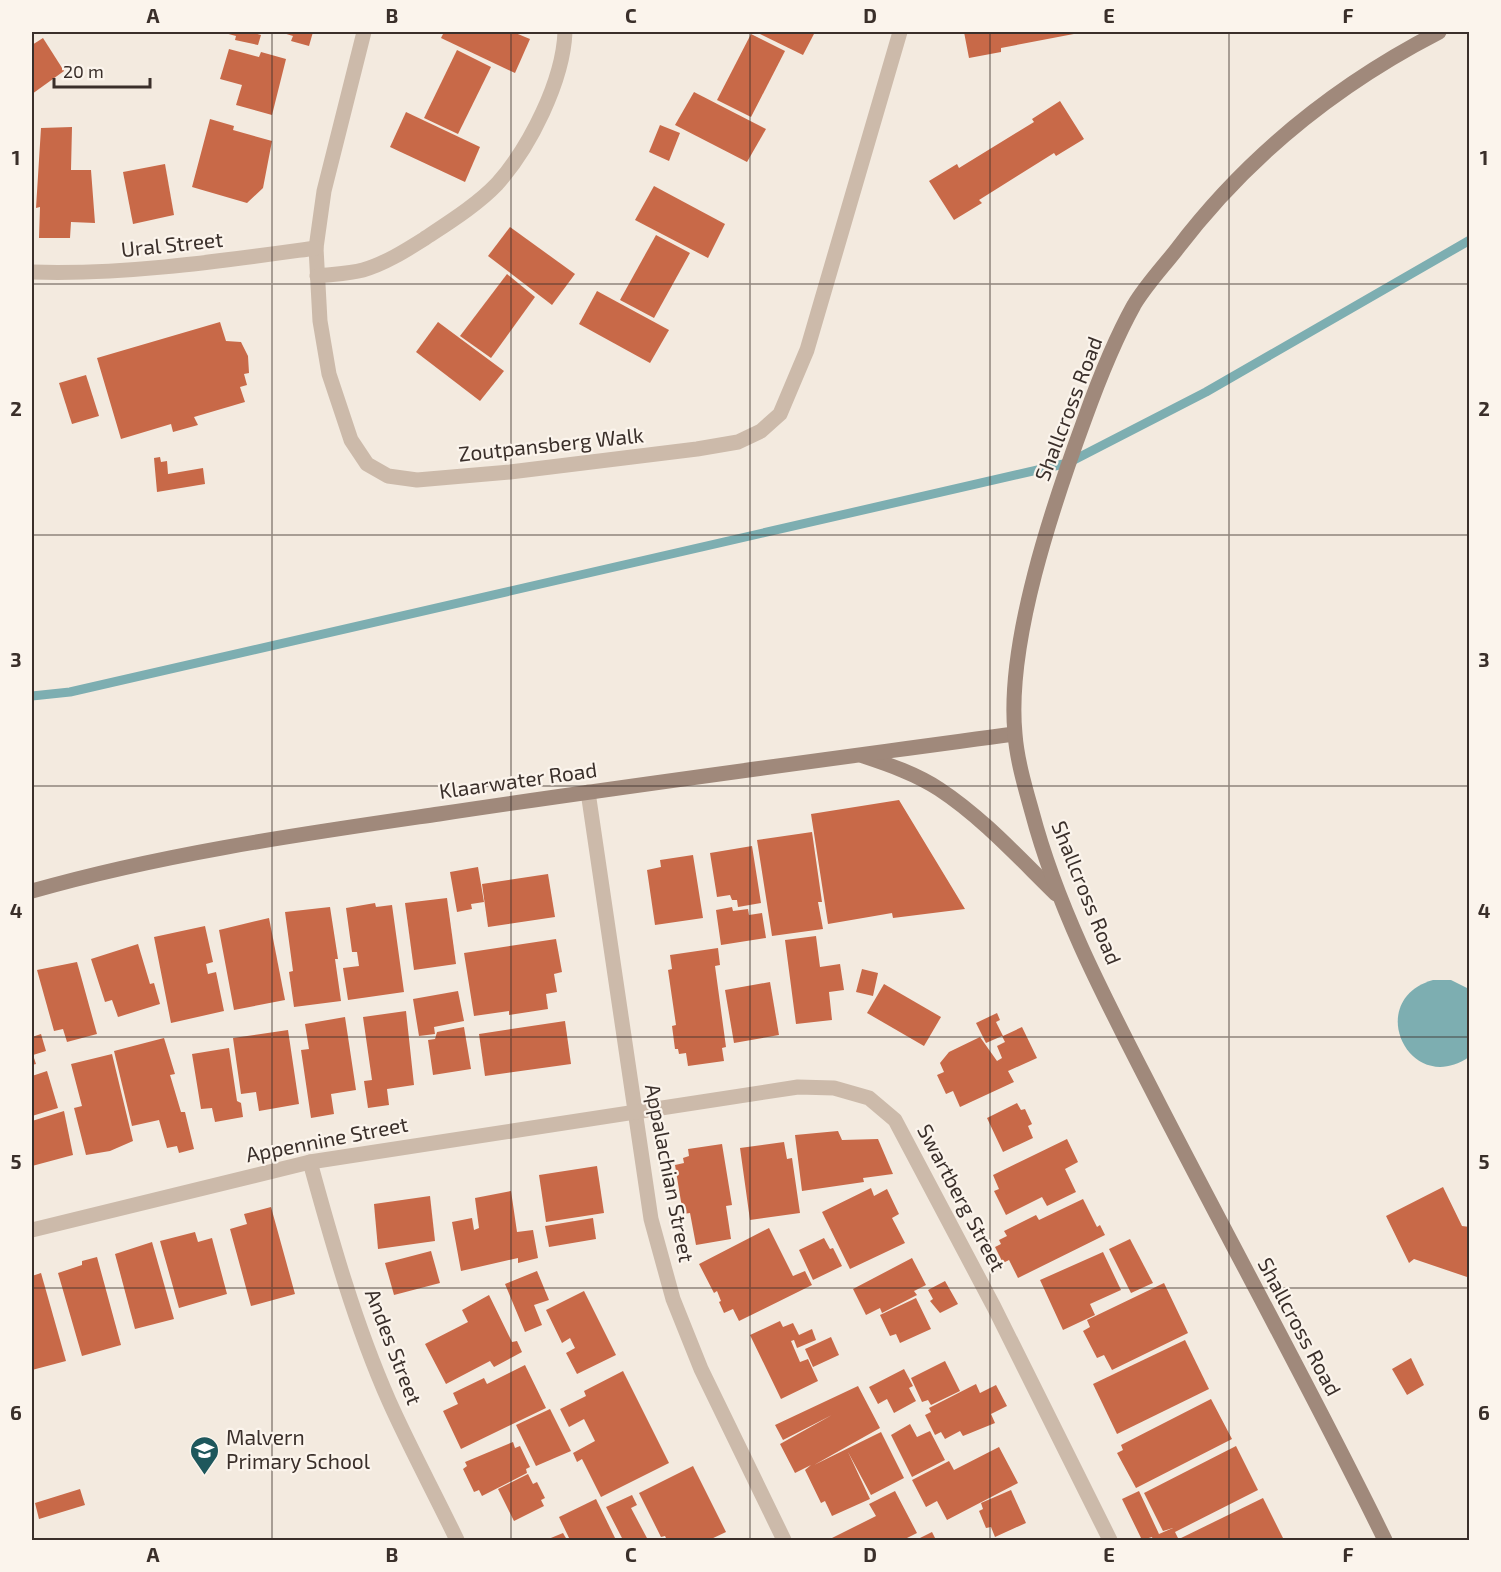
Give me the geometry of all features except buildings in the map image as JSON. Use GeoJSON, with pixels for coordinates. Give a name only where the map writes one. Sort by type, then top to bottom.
{"type":"FeatureCollection","features":[{"type":"Feature","properties":{"kind":"street","name":"Zoutpansberg Walk"},"geometry":{"type":"LineString","coordinates":[[364,32],[324,191],[316,248],[322,332],[329,374],[340,413],[351,440],[367,464],[388,476],[417,480],[510,472],[697,450],[738,442],[761,431],[780,414],[792,391],[810,338],[900,32]]}},
{"type":"Feature","properties":{"kind":"street"},"geometry":{"type":"LineString","coordinates":[[317,276],[363,270],[389,259],[437,230],[495,185],[529,140],[561,60],[565,32]]}},
{"type":"Feature","properties":{"kind":"street","name":"Shallcross Road"},"geometry":{"type":"LineString","coordinates":[[1385,1540],[1130,1047],[1061,898],[1044,855],[1014,734],[1017,664],[1034,579],[1068,463],[1100,375],[1136,302],[1207,210],[1256,160],[1307,114],[1389,58],[1439,32]]}},
{"type":"Feature","properties":{"kind":"street","name":"Ural Street"},"geometry":{"type":"LineString","coordinates":[[32,272],[113,272],[198,265],[316,248]]}},
{"type":"Feature","properties":{"kind":"street","name":"Klaarwater Road"},"geometry":{"type":"LineString","coordinates":[[32,891],[142,862],[251,842],[588,792],[1014,734]]}},
{"type":"Feature","properties":{"kind":"street"},"geometry":{"type":"LineString","coordinates":[[861,755],[902,769],[939,789],[974,815],[1061,898]]}},
{"type":"Feature","properties":{"kind":"street","name":"Appalachian Street"},"geometry":{"type":"LineString","coordinates":[[588,792],[651,1219],[673,1299],[701,1369],[783,1540]]}},
{"type":"Feature","properties":{"kind":"street","name":"Swartberg Street"},"geometry":{"type":"LineString","coordinates":[[634,1111],[807,1087],[834,1088],[869,1098],[895,1120],[994,1307],[1110,1540]]}},
{"type":"Feature","properties":{"kind":"street","name":"Appennine Street"},"geometry":{"type":"LineString","coordinates":[[32,1230],[310,1162],[634,1111]]}},
{"type":"Feature","properties":{"kind":"street","name":"Andes Street"},"geometry":{"type":"LineString","coordinates":[[310,1162],[335,1255],[388,1400],[457,1540]]}},
{"type":"Feature","properties":{"kind":"water"},"geometry":{"type":"Polygon","coordinates":[[[1433,980],[1451,980],[1469,989],[1469,1057],[1447,1066],[1428,1065],[1413,1056],[1402,1041],[1398,1024],[1401,1006],[1412,991],[1433,980]]]}},
{"type":"Feature","properties":{"kind":"waterway"},"geometry":{"type":"LineString","coordinates":[[32,696],[70,692],[1068,463],[1206,392],[1470,240]]}},
{"type":"Feature","properties":{"kind":"place","name":"Malvern Primary School"},"geometry":{"type":"Point","coordinates":[205,1476]}}]}
